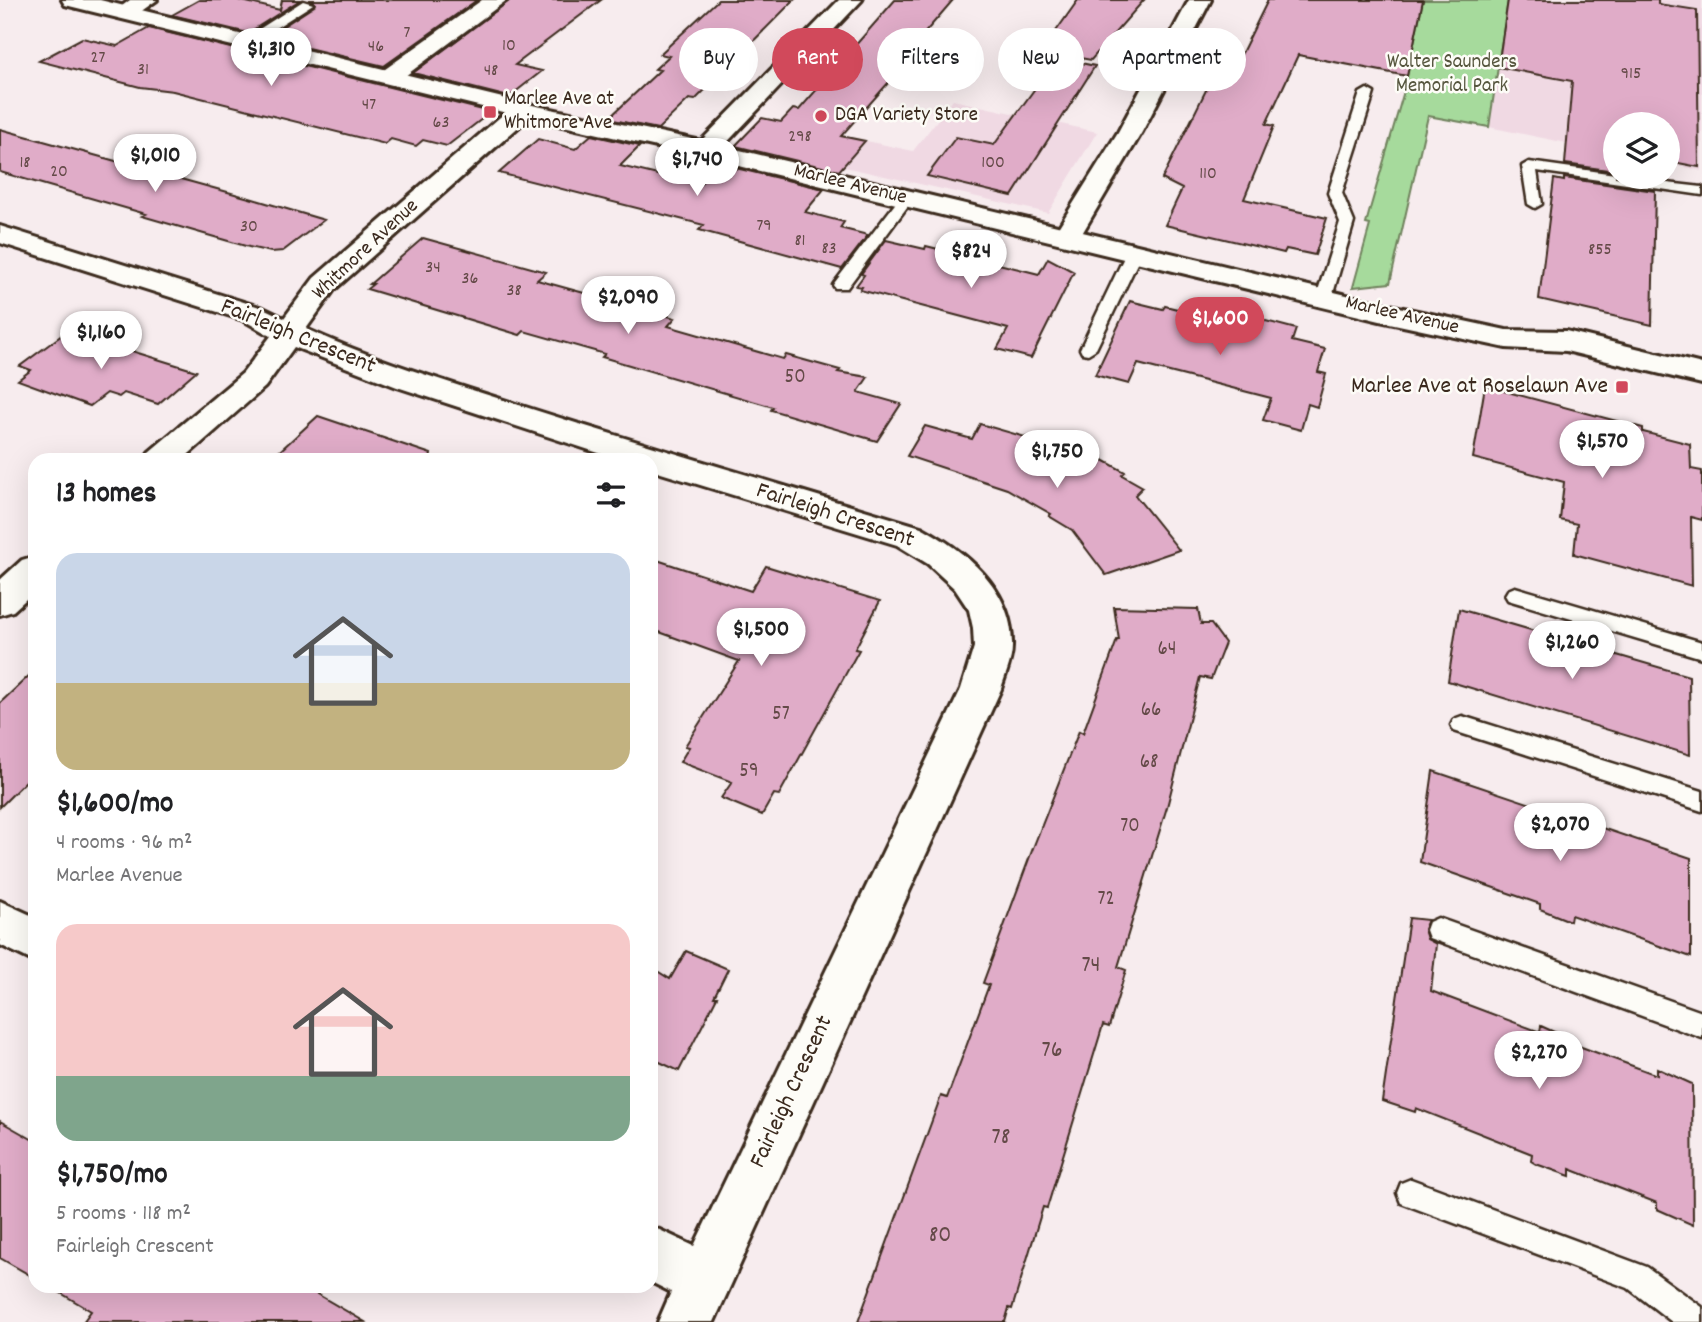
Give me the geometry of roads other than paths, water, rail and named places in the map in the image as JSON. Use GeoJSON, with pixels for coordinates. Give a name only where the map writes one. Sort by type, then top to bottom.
{"type":"FeatureCollection","features":[{"type":"Feature","properties":{"kind":"street","name":"Marlee Avenue"},"geometry":{"type":"LineString","coordinates":[[73,0],[135,6],[246,42],[523,110],[706,150],[1506,340],[1562,364],[1702,398]]}},
{"type":"Feature","properties":{"kind":"street"},"geometry":{"type":"LineString","coordinates":[[389,77],[496,0]]}},
{"type":"Feature","properties":{"kind":"street"},"geometry":{"type":"LineString","coordinates":[[706,150],[851,0]]}},
{"type":"Feature","properties":{"kind":"street"},"geometry":{"type":"LineString","coordinates":[[1067,236],[1130,132],[1200,0]]}},
{"type":"Feature","properties":{"kind":"street","name":"Whitmore Avenue"},"geometry":{"type":"LineString","coordinates":[[169,453],[254,380],[286,332],[324,284],[523,110]]}},
{"type":"Feature","properties":{"kind":"street","name":"Fairleigh Crescent"},"geometry":{"type":"LineString","coordinates":[[0,234],[253,314],[348,360],[629,453]]}},
{"type":"Feature","properties":{"kind":"street","name":"Marlee Avenue"},"geometry":{"type":"LineString","coordinates":[[1506,340],[1566,341],[1702,374]]}},
{"type":"Feature","properties":{"kind":"street","name":"Fairleigh Crescent"},"geometry":{"type":"LineString","coordinates":[[658,461],[909,536],[939,552],[963,573],[989,609],[993,647],[981,689],[695,1301]]}},
{"type":"Feature","properties":{"kind":"street"},"geometry":{"type":"LineString","coordinates":[[0,601],[28,576]]}},
{"type":"Feature","properties":{"kind":"street"},"geometry":{"type":"LineString","coordinates":[[0,922],[28,936]]}},
{"type":"Feature","properties":{"kind":"street"},"geometry":{"type":"LineString","coordinates":[[658,1261],[695,1301]]}},
{"type":"Feature","properties":{"kind":"lane"},"geometry":{"type":"LineString","coordinates":[[246,42],[307,4]]}},
{"type":"Feature","properties":{"kind":"lane"},"geometry":{"type":"LineString","coordinates":[[1324,297],[1347,222],[1335,194],[1337,184],[1367,93]]}},
{"type":"Feature","properties":{"kind":"lane"},"geometry":{"type":"LineString","coordinates":[[1535,204],[1529,166],[1702,191]]}},
{"type":"Feature","properties":{"kind":"lane"},"geometry":{"type":"LineString","coordinates":[[841,285],[906,199]]}},
{"type":"Feature","properties":{"kind":"lane"},"geometry":{"type":"LineString","coordinates":[[1088,349],[1135,253]]}},
{"type":"Feature","properties":{"kind":"lane"},"geometry":{"type":"LineString","coordinates":[[1515,595],[1702,650]]}},
{"type":"Feature","properties":{"kind":"lane"},"geometry":{"type":"LineString","coordinates":[[1462,725],[1702,801]]}},
{"type":"Feature","properties":{"kind":"lane"},"geometry":{"type":"LineString","coordinates":[[1438,930],[1702,1026]]}},
{"type":"Feature","properties":{"kind":"lane"},"geometry":{"type":"LineString","coordinates":[[1411,1193],[1637,1277],[1697,1322]]}},
{"type":"Feature","properties":{"kind":"place","name":"Marlee Ave at Whitmore Ave"},"geometry":{"type":"Point","coordinates":[490,112]}},
{"type":"Feature","properties":{"kind":"place","name":"DGA Variety Store"},"geometry":{"type":"Point","coordinates":[821,116]}},
{"type":"Feature","properties":{"kind":"place","name":"Marlee Ave at Roselawn Ave"},"geometry":{"type":"Point","coordinates":[1622,387]}},
{"type":"Feature","properties":{"kind":"park label","name":"Walter Saunders Memorial Park"},"geometry":{"type":"Point","coordinates":[1452,75]}}]}
